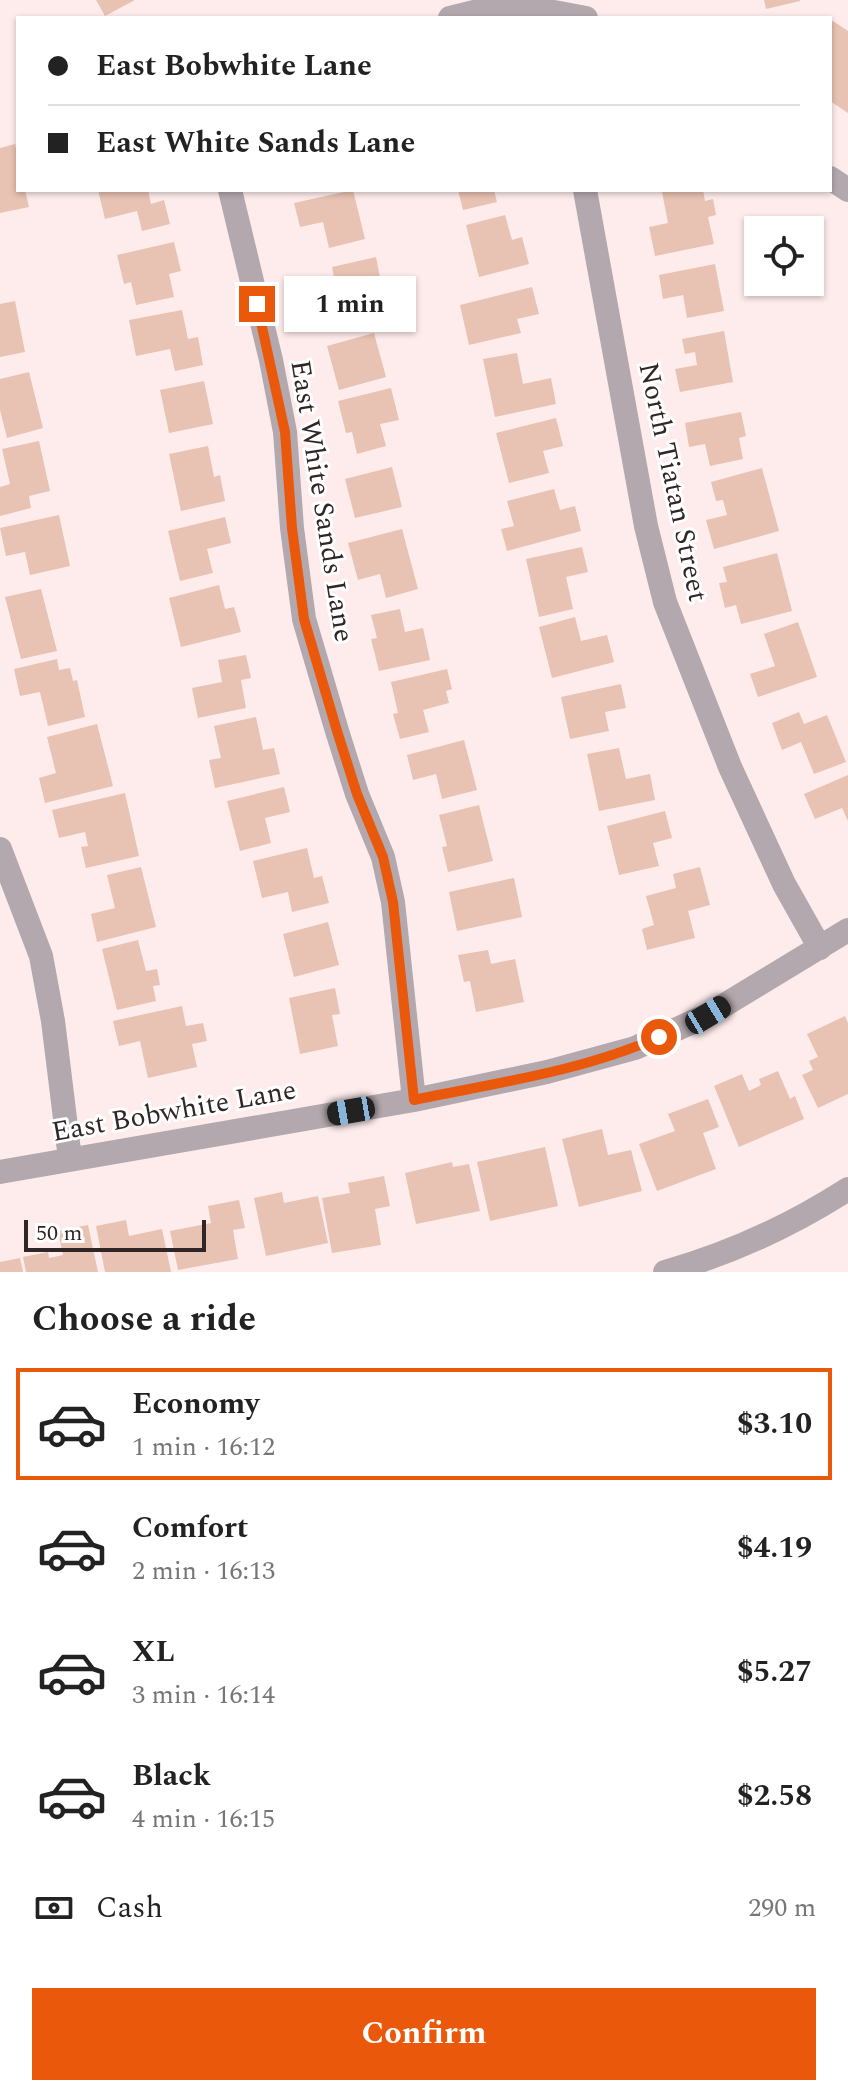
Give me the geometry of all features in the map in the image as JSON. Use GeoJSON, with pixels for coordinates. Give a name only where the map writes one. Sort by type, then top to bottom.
{"type":"FeatureCollection","features":[{"type":"Feature","properties":{"kind":"street"},"geometry":{"type":"LineString","coordinates":[[458,16],[482,10],[568,16]]}},
{"type":"Feature","properties":{"kind":"street","name":"East White Sands Lane"},"geometry":{"type":"LineString","coordinates":[[230,192],[285,432],[292,528],[304,619],[357,794],[383,857],[393,902],[414,1100]]}},
{"type":"Feature","properties":{"kind":"street","name":"North Tiatan Street"},"geometry":{"type":"LineString","coordinates":[[585,192],[646,526],[665,602],[741,792],[784,884],[820,948]]}},
{"type":"Feature","properties":{"kind":"street"},"geometry":{"type":"LineString","coordinates":[[0,849],[41,956],[53,1021],[70,1159]]}},
{"type":"Feature","properties":{"kind":"street","name":"East Bobwhite Lane"},"geometry":{"type":"LineString","coordinates":[[0,1172],[414,1100],[547,1072],[635,1048],[708,1015],[848,930]]}},
{"type":"Feature","properties":{"kind":"street"},"geometry":{"type":"LineString","coordinates":[[665,1272],[713,1258],[824,1204],[848,1189]]}},
{"type":"Feature","properties":{"kind":"building"},"geometry":{"type":"Polygon","coordinates":[[[96,0],[135,0],[105,16],[96,0]]]}},
{"type":"Feature","properties":{"kind":"building"},"geometry":{"type":"Polygon","coordinates":[[[764,0],[800,0],[800,1],[766,9],[764,0]]]}},
{"type":"Feature","properties":{"kind":"building"},"geometry":{"type":"Polygon","coordinates":[[[832,22],[848,31],[848,113],[832,102],[832,22]]]}},
{"type":"Feature","properties":{"kind":"building"},"geometry":{"type":"Polygon","coordinates":[[[15,144],[16,192],[25,192],[29,207],[0,213],[0,148],[15,144]]]}},
{"type":"Feature","properties":{"kind":"building"},"geometry":{"type":"Polygon","coordinates":[[[98,192],[148,192],[151,204],[164,200],[170,224],[142,231],[137,211],[105,219],[98,192]]]}},
{"type":"Feature","properties":{"kind":"building"},"geometry":{"type":"Polygon","coordinates":[[[353,192],[365,239],[329,248],[323,222],[300,227],[294,203],[353,192]]]}},
{"type":"Feature","properties":{"kind":"building"},"geometry":{"type":"Polygon","coordinates":[[[458,192],[494,192],[497,202],[463,210],[458,192]]]}},
{"type":"Feature","properties":{"kind":"building"},"geometry":{"type":"Polygon","coordinates":[[[662,192],[703,192],[705,201],[713,199],[716,215],[708,217],[714,244],[655,256],[649,227],[668,223],[662,192]]]}},
{"type":"Feature","properties":{"kind":"building"},"geometry":{"type":"Polygon","coordinates":[[[505,215],[512,240],[522,237],[529,264],[479,277],[466,225],[505,215]]]}},
{"type":"Feature","properties":{"kind":"building"},"geometry":{"type":"Polygon","coordinates":[[[174,242],[181,271],[169,274],[174,297],[136,305],[131,282],[124,284],[117,255],[174,242]]]}},
{"type":"Feature","properties":{"kind":"building"},"geometry":{"type":"Polygon","coordinates":[[[376,257],[384,298],[320,311],[315,287],[335,283],[332,267],[376,257]]]}},
{"type":"Feature","properties":{"kind":"building"},"geometry":{"type":"Polygon","coordinates":[[[715,264],[724,311],[687,318],[683,295],[663,299],[659,275],[715,264]]]}},
{"type":"Feature","properties":{"kind":"building"},"geometry":{"type":"Polygon","coordinates":[[[532,287],[539,314],[517,319],[521,333],[469,345],[460,305],[532,287]]]}},
{"type":"Feature","properties":{"kind":"building"},"geometry":{"type":"Polygon","coordinates":[[[15,301],[25,352],[0,357],[0,304],[15,301]]]}},
{"type":"Feature","properties":{"kind":"building"},"geometry":{"type":"Polygon","coordinates":[[[182,310],[188,339],[198,337],[203,365],[175,371],[170,349],[136,356],[129,320],[182,310]]]}},
{"type":"Feature","properties":{"kind":"building"},"geometry":{"type":"Polygon","coordinates":[[[724,331],[733,382],[680,392],[675,369],[697,365],[695,352],[685,354],[682,339],[724,331]]]}},
{"type":"Feature","properties":{"kind":"building"},"geometry":{"type":"Polygon","coordinates":[[[374,333],[386,377],[339,390],[327,346],[374,333]]]}},
{"type":"Feature","properties":{"kind":"building"},"geometry":{"type":"Polygon","coordinates":[[[517,353],[523,384],[551,378],[556,404],[495,417],[483,359],[517,353]]]}},
{"type":"Feature","properties":{"kind":"building"},"geometry":{"type":"Polygon","coordinates":[[[29,372],[43,428],[7,438],[0,410],[0,379],[29,372]]]}},
{"type":"Feature","properties":{"kind":"building"},"geometry":{"type":"Polygon","coordinates":[[[204,381],[213,424],[169,433],[160,390],[204,381]]]}},
{"type":"Feature","properties":{"kind":"building"},"geometry":{"type":"Polygon","coordinates":[[[391,388],[399,420],[380,424],[386,446],[357,454],[352,432],[346,433],[338,401],[391,388]]]}},
{"type":"Feature","properties":{"kind":"building"},"geometry":{"type":"Polygon","coordinates":[[[741,412],[746,436],[739,438],[743,459],[710,466],[705,444],[689,447],[685,423],[741,412]]]}},
{"type":"Feature","properties":{"kind":"building"},"geometry":{"type":"Polygon","coordinates":[[[556,418],[563,446],[543,451],[549,473],[509,483],[496,433],[556,418]]]}},
{"type":"Feature","properties":{"kind":"building"},"geometry":{"type":"Polygon","coordinates":[[[39,441],[50,491],[29,496],[31,508],[0,516],[0,487],[10,484],[2,449],[39,441]]]}},
{"type":"Feature","properties":{"kind":"building"},"geometry":{"type":"Polygon","coordinates":[[[208,446],[214,477],[220,475],[225,501],[181,511],[169,454],[208,446]]]}},
{"type":"Feature","properties":{"kind":"building"},"geometry":{"type":"Polygon","coordinates":[[[392,467],[402,507],[355,518],[345,479],[392,467]]]}},
{"type":"Feature","properties":{"kind":"building"},"geometry":{"type":"Polygon","coordinates":[[[762,468],[779,531],[714,549],[706,520],[727,515],[723,500],[716,501],[711,482],[762,468]]]}},
{"type":"Feature","properties":{"kind":"building"},"geometry":{"type":"Polygon","coordinates":[[[554,489],[560,510],[575,506],[581,531],[507,551],[501,529],[514,526],[507,501],[554,489]]]}},
{"type":"Feature","properties":{"kind":"building"},"geometry":{"type":"Polygon","coordinates":[[[59,515],[70,566],[30,575],[25,552],[6,556],[0,528],[59,515]]]}},
{"type":"Feature","properties":{"kind":"building"},"geometry":{"type":"Polygon","coordinates":[[[225,517],[231,543],[207,549],[213,573],[180,581],[168,531],[225,517]]]}},
{"type":"Feature","properties":{"kind":"building"},"geometry":{"type":"Polygon","coordinates":[[[402,529],[418,589],[386,598],[380,574],[358,580],[348,543],[402,529]]]}},
{"type":"Feature","properties":{"kind":"building"},"geometry":{"type":"Polygon","coordinates":[[[582,547],[588,572],[566,577],[573,609],[539,617],[526,559],[582,547]]]}},
{"type":"Feature","properties":{"kind":"building"},"geometry":{"type":"Polygon","coordinates":[[[777,553],[792,611],[741,624],[736,605],[725,608],[719,583],[727,582],[723,567],[777,553]]]}},
{"type":"Feature","properties":{"kind":"building"},"geometry":{"type":"Polygon","coordinates":[[[219,585],[225,609],[234,607],[241,632],[181,647],[169,598],[219,585]]]}},
{"type":"Feature","properties":{"kind":"building"},"geometry":{"type":"Polygon","coordinates":[[[41,589],[57,651],[21,659],[5,597],[41,589]]]}},
{"type":"Feature","properties":{"kind":"building"},"geometry":{"type":"Polygon","coordinates":[[[400,609],[405,632],[423,628],[430,660],[379,671],[371,639],[377,638],[371,615],[400,609]]]}},
{"type":"Feature","properties":{"kind":"building"},"geometry":{"type":"Polygon","coordinates":[[[575,617],[581,641],[607,635],[614,662],[552,678],[539,627],[575,617]]]}},
{"type":"Feature","properties":{"kind":"building"},"geometry":{"type":"Polygon","coordinates":[[[798,622],[817,677],[758,697],[750,674],[775,666],[764,634],[798,622]]]}},
{"type":"Feature","properties":{"kind":"building"},"geometry":{"type":"Polygon","coordinates":[[[246,655],[251,678],[241,680],[246,708],[198,718],[192,688],[222,682],[218,660],[246,655]]]}},
{"type":"Feature","properties":{"kind":"building"},"geometry":{"type":"Polygon","coordinates":[[[57,659],[59,670],[70,668],[73,681],[77,680],[85,717],[48,726],[40,692],[20,696],[14,669],[57,659]]]}},
{"type":"Feature","properties":{"kind":"building"},"geometry":{"type":"Polygon","coordinates":[[[447,669],[452,689],[446,691],[449,703],[423,710],[429,732],[400,739],[393,714],[398,713],[391,682],[447,669]]]}},
{"type":"Feature","properties":{"kind":"building"},"geometry":{"type":"Polygon","coordinates":[[[621,684],[626,708],[605,712],[609,731],[570,739],[561,697],[621,684]]]}},
{"type":"Feature","properties":{"kind":"building"},"geometry":{"type":"Polygon","coordinates":[[[799,712],[804,724],[827,715],[846,762],[814,774],[801,742],[782,750],[772,723],[799,712]]]}},
{"type":"Feature","properties":{"kind":"building"},"geometry":{"type":"Polygon","coordinates":[[[256,717],[263,750],[274,748],[280,774],[215,788],[209,760],[221,758],[214,726],[256,717]]]}},
{"type":"Feature","properties":{"kind":"building"},"geometry":{"type":"Polygon","coordinates":[[[97,724],[113,786],[45,803],[39,778],[56,773],[47,737],[97,724]]]}},
{"type":"Feature","properties":{"kind":"building"},"geometry":{"type":"Polygon","coordinates":[[[464,740],[477,790],[442,799],[436,774],[413,780],[407,755],[464,740]]]}},
{"type":"Feature","properties":{"kind":"building"},"geometry":{"type":"Polygon","coordinates":[[[619,748],[626,779],[650,774],[655,800],[599,811],[587,754],[619,748]]]}},
{"type":"Feature","properties":{"kind":"building"},"geometry":{"type":"Polygon","coordinates":[[[848,775],[848,821],[842,808],[815,819],[804,794],[848,775]]]}},
{"type":"Feature","properties":{"kind":"building"},"geometry":{"type":"Polygon","coordinates":[[[284,787],[290,812],[265,818],[271,843],[240,851],[227,801],[284,787]]]}},
{"type":"Feature","properties":{"kind":"building"},"geometry":{"type":"Polygon","coordinates":[[[125,793],[139,856],[86,868],[81,847],[88,846],[85,832],[59,838],[52,810],[125,793]]]}},
{"type":"Feature","properties":{"kind":"building"},"geometry":{"type":"Polygon","coordinates":[[[479,805],[493,861],[448,872],[442,847],[447,846],[439,815],[479,805]]]}},
{"type":"Feature","properties":{"kind":"building"},"geometry":{"type":"Polygon","coordinates":[[[665,811],[672,838],[653,843],[659,866],[619,875],[607,826],[665,811]]]}},
{"type":"Feature","properties":{"kind":"building"},"geometry":{"type":"Polygon","coordinates":[[[307,848],[314,878],[322,876],[329,903],[292,912],[288,892],[262,898],[253,861],[307,848]]]}},
{"type":"Feature","properties":{"kind":"building"},"geometry":{"type":"Polygon","coordinates":[[[141,867],[156,927],[97,942],[91,914],[115,908],[107,875],[141,867]]]}},
{"type":"Feature","properties":{"kind":"building"},"geometry":{"type":"Polygon","coordinates":[[[700,867],[710,905],[688,911],[695,938],[647,950],[642,929],[654,925],[646,896],[676,888],[673,874],[700,867]]]}},
{"type":"Feature","properties":{"kind":"building"},"geometry":{"type":"Polygon","coordinates":[[[514,878],[522,917],[457,931],[449,892],[514,878]]]}},
{"type":"Feature","properties":{"kind":"building"},"geometry":{"type":"Polygon","coordinates":[[[328,922],[339,965],[294,977],[283,934],[328,922]]]}},
{"type":"Feature","properties":{"kind":"building"},"geometry":{"type":"Polygon","coordinates":[[[138,940],[146,971],[157,969],[160,985],[153,986],[156,1001],[117,1010],[102,949],[138,940]]]}},
{"type":"Feature","properties":{"kind":"building"},"geometry":{"type":"Polygon","coordinates":[[[488,950],[491,964],[515,959],[524,1002],[476,1012],[470,981],[464,982],[458,955],[488,950]]]}},
{"type":"Feature","properties":{"kind":"building"},"geometry":{"type":"Polygon","coordinates":[[[335,988],[340,1014],[332,1015],[338,1046],[300,1054],[289,998],[335,988]]]}},
{"type":"Feature","properties":{"kind":"building"},"geometry":{"type":"Polygon","coordinates":[[[182,1006],[186,1026],[203,1023],[207,1041],[192,1044],[197,1067],[148,1078],[140,1041],[119,1046],[113,1021],[182,1006]]]}},
{"type":"Feature","properties":{"kind":"building"},"geometry":{"type":"Polygon","coordinates":[[[845,1016],[848,1023],[848,1094],[818,1108],[802,1075],[813,1070],[809,1061],[818,1057],[807,1034],[845,1016]]]}},
{"type":"Feature","properties":{"kind":"building"},"geometry":{"type":"Polygon","coordinates":[[[778,1071],[790,1099],[795,1096],[804,1119],[739,1147],[714,1086],[742,1074],[749,1091],[761,1085],[759,1079],[778,1071]]]}},
{"type":"Feature","properties":{"kind":"building"},"geometry":{"type":"Polygon","coordinates":[[[708,1099],[719,1127],[703,1133],[716,1169],[657,1191],[639,1144],[675,1131],[668,1114],[708,1099]]]}},
{"type":"Feature","properties":{"kind":"building"},"geometry":{"type":"Polygon","coordinates":[[[602,1129],[608,1155],[631,1150],[642,1191],[579,1207],[562,1139],[602,1129]]]}},
{"type":"Feature","properties":{"kind":"building"},"geometry":{"type":"Polygon","coordinates":[[[545,1147],[558,1206],[490,1221],[477,1162],[545,1147]]]}},
{"type":"Feature","properties":{"kind":"building"},"geometry":{"type":"Polygon","coordinates":[[[452,1162],[453,1167],[469,1164],[480,1211],[416,1224],[405,1173],[452,1162]]]}},
{"type":"Feature","properties":{"kind":"building"},"geometry":{"type":"Polygon","coordinates":[[[384,1176],[390,1206],[375,1209],[381,1245],[332,1253],[322,1198],[350,1193],[348,1183],[384,1176]]]}},
{"type":"Feature","properties":{"kind":"building"},"geometry":{"type":"Polygon","coordinates":[[[282,1192],[284,1203],[318,1196],[328,1243],[266,1256],[254,1198],[282,1192]]]}},
{"type":"Feature","properties":{"kind":"building"},"geometry":{"type":"Polygon","coordinates":[[[239,1200],[245,1228],[233,1230],[238,1259],[178,1270],[170,1231],[211,1223],[208,1206],[239,1200]]]}},
{"type":"Feature","properties":{"kind":"building"},"geometry":{"type":"Polygon","coordinates":[[[126,1220],[129,1236],[162,1229],[171,1272],[105,1272],[96,1226],[126,1220]]]}},
{"type":"Feature","properties":{"kind":"building"},"geometry":{"type":"Polygon","coordinates":[[[88,1225],[98,1272],[26,1272],[23,1257],[48,1252],[49,1258],[63,1255],[58,1231],[88,1225]]]}},
{"type":"Feature","properties":{"kind":"building"},"geometry":{"type":"Polygon","coordinates":[[[20,1258],[23,1272],[0,1272],[0,1262],[20,1258]]]}},
{"type":"Feature","properties":{"kind":"route"},"geometry":{"type":"LineString","coordinates":[[257,304],[285,432],[292,528],[304,619],[357,794],[383,857],[393,902],[414,1100],[547,1072],[635,1048],[659,1037]]}}]}
